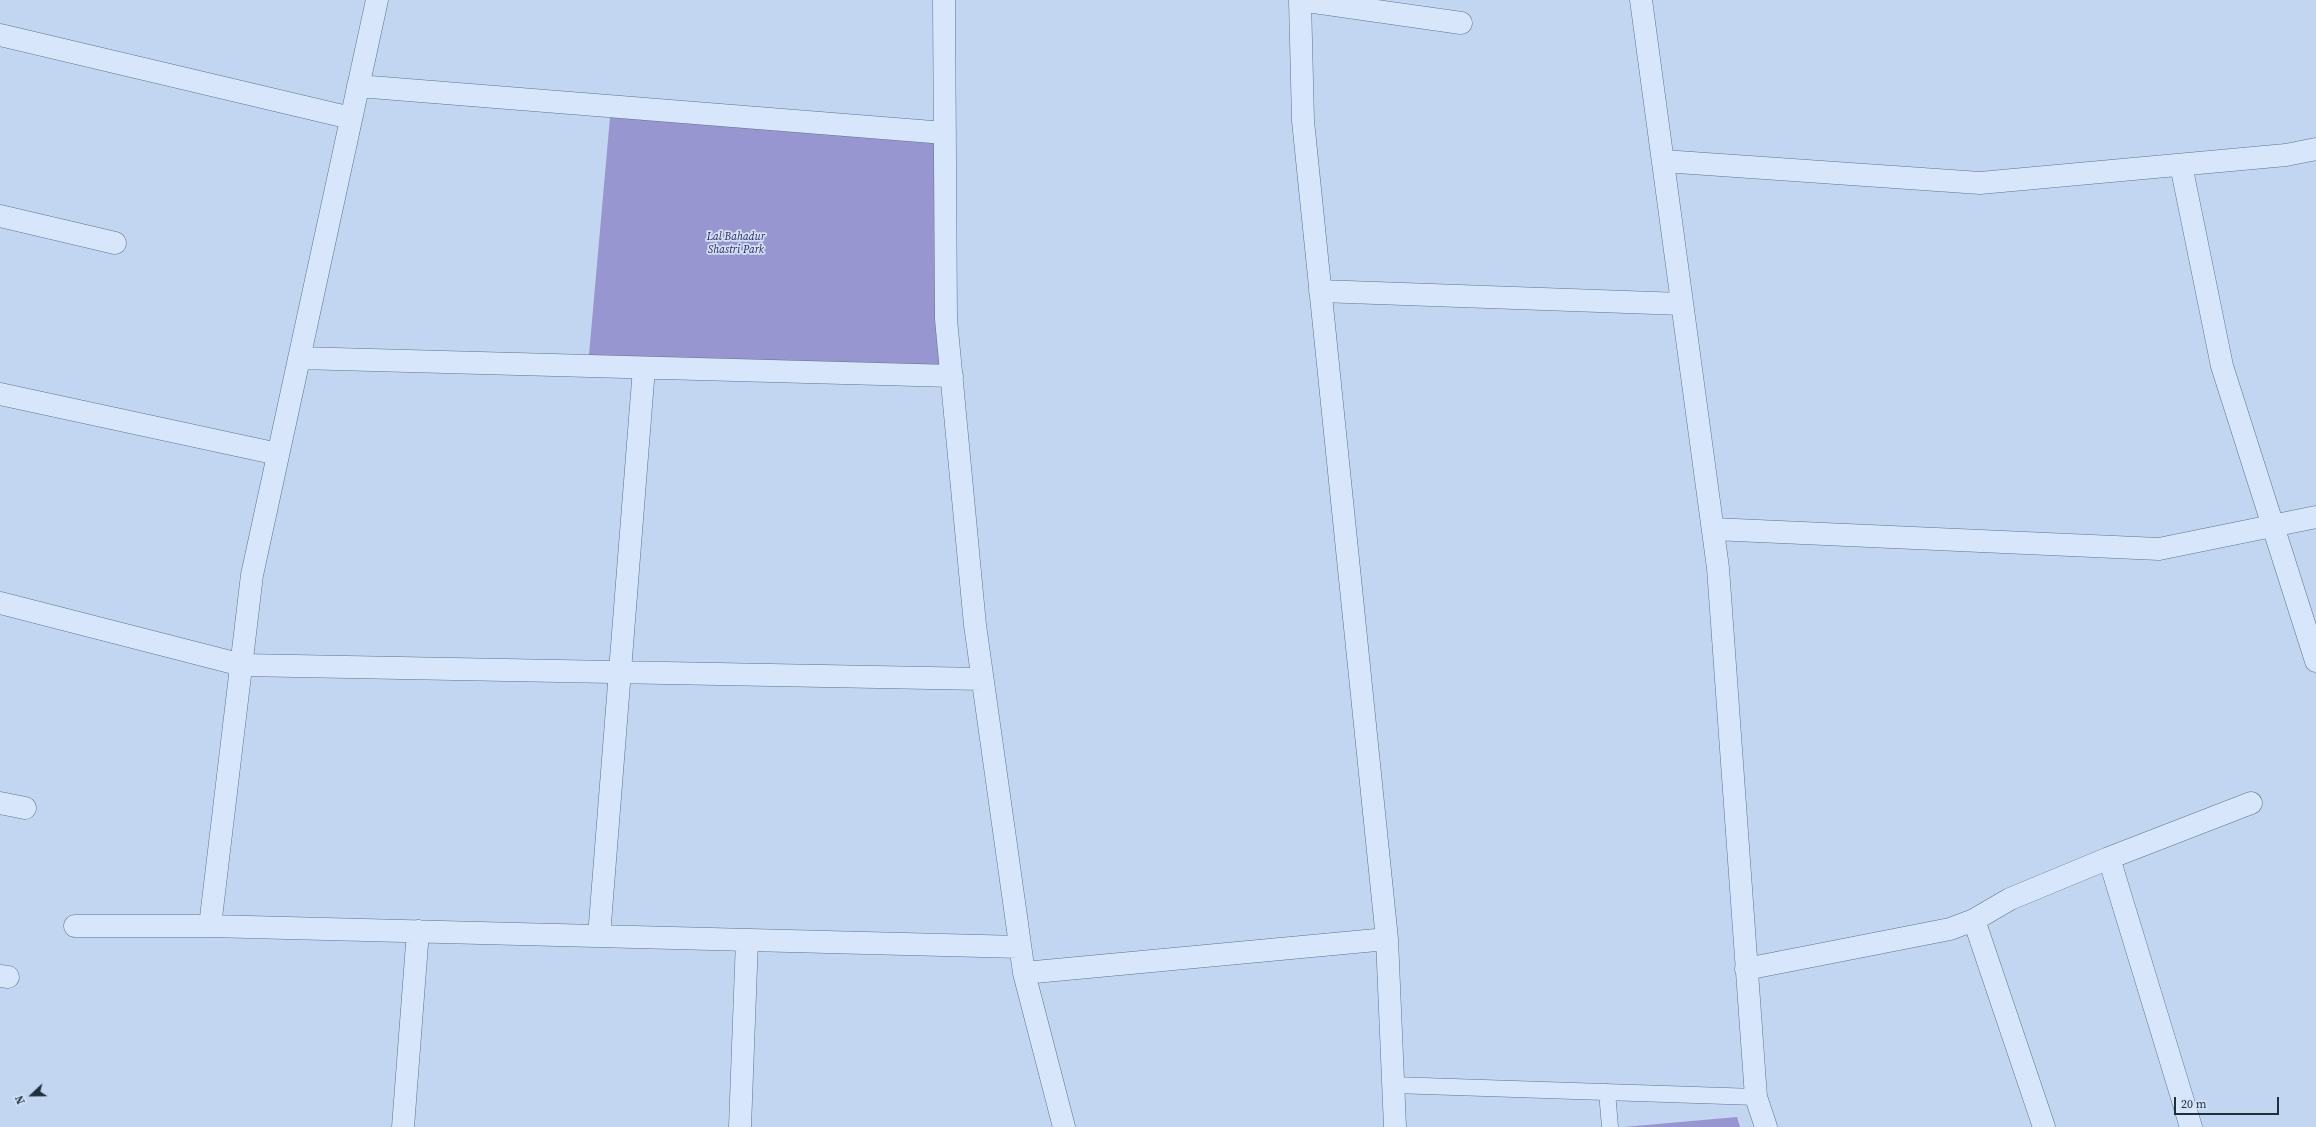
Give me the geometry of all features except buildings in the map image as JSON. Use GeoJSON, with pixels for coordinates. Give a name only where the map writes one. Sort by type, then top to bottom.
{"type":"FeatureCollection","features":[{"type":"Feature","properties":{"kind":"street"},"geometry":{"type":"LineString","coordinates":[[210,926],[252,575],[377,0]]}},
{"type":"Feature","properties":{"kind":"street"},"geometry":{"type":"LineString","coordinates":[[944,0],[946,319],[975,625],[1024,973],[1064,1127]]}},
{"type":"Feature","properties":{"kind":"street"},"geometry":{"type":"LineString","coordinates":[[1395,1127],[1387,939],[1303,121],[1300,0],[1461,23]]}},
{"type":"Feature","properties":{"kind":"street"},"geometry":{"type":"LineString","coordinates":[[1641,0],[1718,568],[1756,1097],[1766,1127]]}},
{"type":"Feature","properties":{"kind":"street"},"geometry":{"type":"LineString","coordinates":[[0,35],[351,118]]}},
{"type":"Feature","properties":{"kind":"street"},"geometry":{"type":"LineString","coordinates":[[358,86],[945,132]]}},
{"type":"Feature","properties":{"kind":"street"},"geometry":{"type":"LineString","coordinates":[[1662,161],[1980,183],[2286,155],[2316,149]]}},
{"type":"Feature","properties":{"kind":"street"},"geometry":{"type":"LineString","coordinates":[[2181,165],[2222,366],[2316,661]]}},
{"type":"Feature","properties":{"kind":"street"},"geometry":{"type":"LineString","coordinates":[[0,216],[114,243]]}},
{"type":"Feature","properties":{"kind":"street"},"geometry":{"type":"LineString","coordinates":[[1320,291],[1682,304]]}},
{"type":"Feature","properties":{"kind":"street"},"geometry":{"type":"LineString","coordinates":[[299,358],[952,376]]}},
{"type":"Feature","properties":{"kind":"street"},"geometry":{"type":"LineString","coordinates":[[600,936],[644,368]]}},
{"type":"Feature","properties":{"kind":"street"},"geometry":{"type":"LineString","coordinates":[[0,394],[278,454]]}},
{"type":"Feature","properties":{"kind":"street"},"geometry":{"type":"LineString","coordinates":[[1713,529],[2159,549],[2316,517]]}},
{"type":"Feature","properties":{"kind":"street"},"geometry":{"type":"LineString","coordinates":[[0,603],[242,665],[982,679]]}},
{"type":"Feature","properties":{"kind":"street"},"geometry":{"type":"LineString","coordinates":[[0,803],[25,808]]}},
{"type":"Feature","properties":{"kind":"street"},"geometry":{"type":"LineString","coordinates":[[1746,969],[1950,928],[1974,920],[2010,899],[2109,858],[2251,803]]}},
{"type":"Feature","properties":{"kind":"street"},"geometry":{"type":"LineString","coordinates":[[2109,858],[2190,1127]]}},
{"type":"Feature","properties":{"kind":"street"},"geometry":{"type":"LineString","coordinates":[[1974,920],[2044,1127]]}},
{"type":"Feature","properties":{"kind":"street"},"geometry":{"type":"LineString","coordinates":[[74,926],[210,926],[1020,947]]}},
{"type":"Feature","properties":{"kind":"street"},"geometry":{"type":"LineString","coordinates":[[403,1127],[418,931]]}},
{"type":"Feature","properties":{"kind":"street"},"geometry":{"type":"LineString","coordinates":[[1024,973],[1387,939]]}},
{"type":"Feature","properties":{"kind":"street"},"geometry":{"type":"LineString","coordinates":[[740,1127],[747,940]]}},
{"type":"Feature","properties":{"kind":"lane"},"geometry":{"type":"LineString","coordinates":[[1393,1085],[1756,1097]]}},
{"type":"Feature","properties":{"kind":"lane"},"geometry":{"type":"LineString","coordinates":[[1607,1092],[1610,1127]]}},
{"type":"Feature","properties":{"kind":"green space","name":"Lal Bahadur Shastri Park"},"geometry":{"type":"Polygon","coordinates":[[[611,106],[945,133],[952,376],[588,366],[611,106]]]}},
{"type":"Feature","properties":{"kind":"green space"},"geometry":{"type":"Polygon","coordinates":[[[1737,1117],[1740,1127],[1624,1127],[1737,1117]]]}}]}
